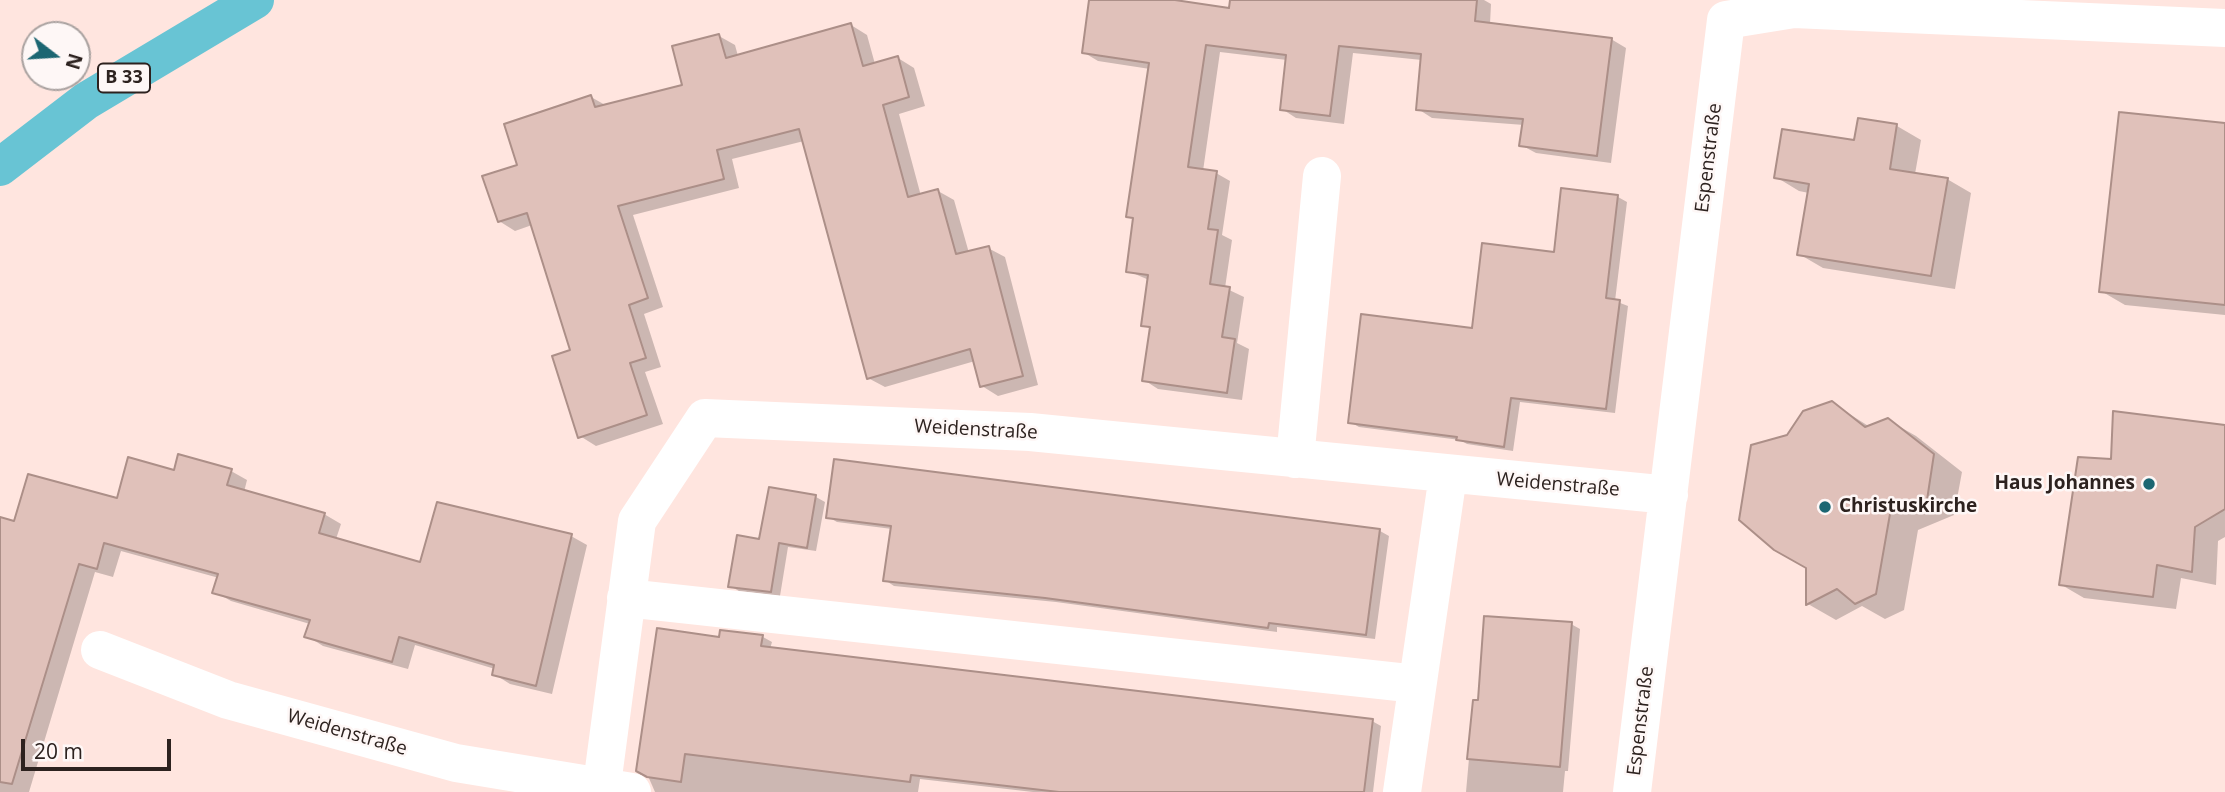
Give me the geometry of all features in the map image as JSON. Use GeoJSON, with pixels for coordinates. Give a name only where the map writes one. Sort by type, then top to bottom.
{"type":"FeatureCollection","features":[{"type":"Feature","properties":{"kind":"highway","name":"B 33"},"geometry":{"type":"LineString","coordinates":[[0,167],[86,101],[255,0]]}},
{"type":"Feature","properties":{"kind":"street","name":"Espenstraße"},"geometry":{"type":"LineString","coordinates":[[1632,792],[1726,20],[1794,9],[2225,28]]}},
{"type":"Feature","properties":{"kind":"street"},"geometry":{"type":"LineString","coordinates":[[1295,459],[1322,176]]}},
{"type":"Feature","properties":{"kind":"street","name":"Weidenstraße"},"geometry":{"type":"LineString","coordinates":[[100,650],[228,700],[456,764],[611,791],[626,598],[636,522],[705,418],[1030,432],[1669,495]]}},
{"type":"Feature","properties":{"kind":"street"},"geometry":{"type":"LineString","coordinates":[[1402,792],[1448,475]]}},
{"type":"Feature","properties":{"kind":"street"},"geometry":{"type":"LineString","coordinates":[[626,598],[1418,684]]}},
{"type":"Feature","properties":{"kind":"building"},"geometry":{"type":"Polygon","coordinates":[[[1089,0],[1175,0],[1229,8],[1230,0],[1477,0],[1475,21],[1612,38],[1597,156],[1519,146],[1523,119],[1416,110],[1421,54],[1339,46],[1330,116],[1280,110],[1286,55],[1206,45],[1188,167],[1217,171],[1208,229],[1218,230],[1210,284],[1230,287],[1222,337],[1235,339],[1227,393],[1142,381],[1150,327],[1141,326],[1148,275],[1126,272],[1133,218],[1126,217],[1149,63],[1082,53],[1089,0]]]}},
{"type":"Feature","properties":{"kind":"building"},"geometry":{"type":"Polygon","coordinates":[[[851,23],[863,66],[898,56],[909,97],[883,105],[908,197],[938,189],[956,254],[989,246],[1023,376],[980,387],[970,349],[867,379],[799,129],[717,150],[724,179],[618,206],[648,298],[629,305],[646,358],[630,363],[647,415],[578,438],[552,356],[570,350],[527,213],[498,222],[482,176],[517,165],[504,124],[591,95],[595,107],[682,85],[672,46],[719,34],[726,58],[851,23]]]}},
{"type":"Feature","properties":{"kind":"building"},"geometry":{"type":"Polygon","coordinates":[[[2119,112],[2225,123],[2225,305],[2099,292],[2119,112]]]}},
{"type":"Feature","properties":{"kind":"building"},"geometry":{"type":"Polygon","coordinates":[[[1858,118],[1897,124],[1890,169],[1948,178],[1931,276],[1797,255],[1809,184],[1774,178],[1782,129],[1854,140],[1858,118]]]}},
{"type":"Feature","properties":{"kind":"building"},"geometry":{"type":"Polygon","coordinates":[[[1561,188],[1618,195],[1606,298],[1620,300],[1606,409],[1511,398],[1504,447],[1456,440],[1457,437],[1348,423],[1361,314],[1472,328],[1482,243],[1554,252],[1561,188]]]}},
{"type":"Feature","properties":{"kind":"building","name":"Christuskirche"},"geometry":{"type":"Polygon","coordinates":[[[1832,401],[1865,427],[1888,418],[1934,454],[1927,500],[1890,514],[1876,594],[1855,604],[1837,589],[1806,605],[1806,568],[1774,550],[1739,520],[1751,445],[1787,435],[1803,411],[1832,401]]]}},
{"type":"Feature","properties":{"kind":"building","name":"Haus Johannes"},"geometry":{"type":"Polygon","coordinates":[[[2113,411],[2225,425],[2225,509],[2195,527],[2192,572],[2157,565],[2153,597],[2059,585],[2078,457],[2111,459],[2113,411]]]}},
{"type":"Feature","properties":{"kind":"building"},"geometry":{"type":"Polygon","coordinates":[[[178,454],[232,469],[227,485],[325,513],[319,533],[420,562],[437,502],[572,534],[536,686],[492,675],[494,665],[399,637],[392,662],[304,637],[310,620],[212,593],[218,574],[104,543],[97,569],[79,564],[12,784],[0,782],[0,517],[14,521],[28,474],[117,498],[128,457],[174,470],[178,454]]]}},
{"type":"Feature","properties":{"kind":"building"},"geometry":{"type":"Polygon","coordinates":[[[834,459],[1380,529],[1366,635],[1269,623],[1268,628],[1045,598],[883,581],[891,526],[826,518],[834,459]]]}},
{"type":"Feature","properties":{"kind":"building"},"geometry":{"type":"Polygon","coordinates":[[[769,487],[816,495],[807,548],[779,543],[771,592],[728,587],[737,535],[759,539],[769,487]]]}},
{"type":"Feature","properties":{"kind":"building"},"geometry":{"type":"Polygon","coordinates":[[[1484,616],[1572,622],[1560,767],[1467,759],[1473,700],[1478,700],[1484,616]]]}},
{"type":"Feature","properties":{"kind":"building"},"geometry":{"type":"Polygon","coordinates":[[[657,628],[719,637],[720,630],[763,635],[761,646],[1373,719],[1364,792],[1059,792],[911,775],[910,782],[685,754],[681,782],[647,777],[636,771],[657,628]]]}},
{"type":"Feature","properties":{"kind":"place","name":"Haus Johannes"},"geometry":{"type":"Point","coordinates":[2149,484]}},
{"type":"Feature","properties":{"kind":"place","name":"Christuskirche"},"geometry":{"type":"Point","coordinates":[1825,507]}}]}
